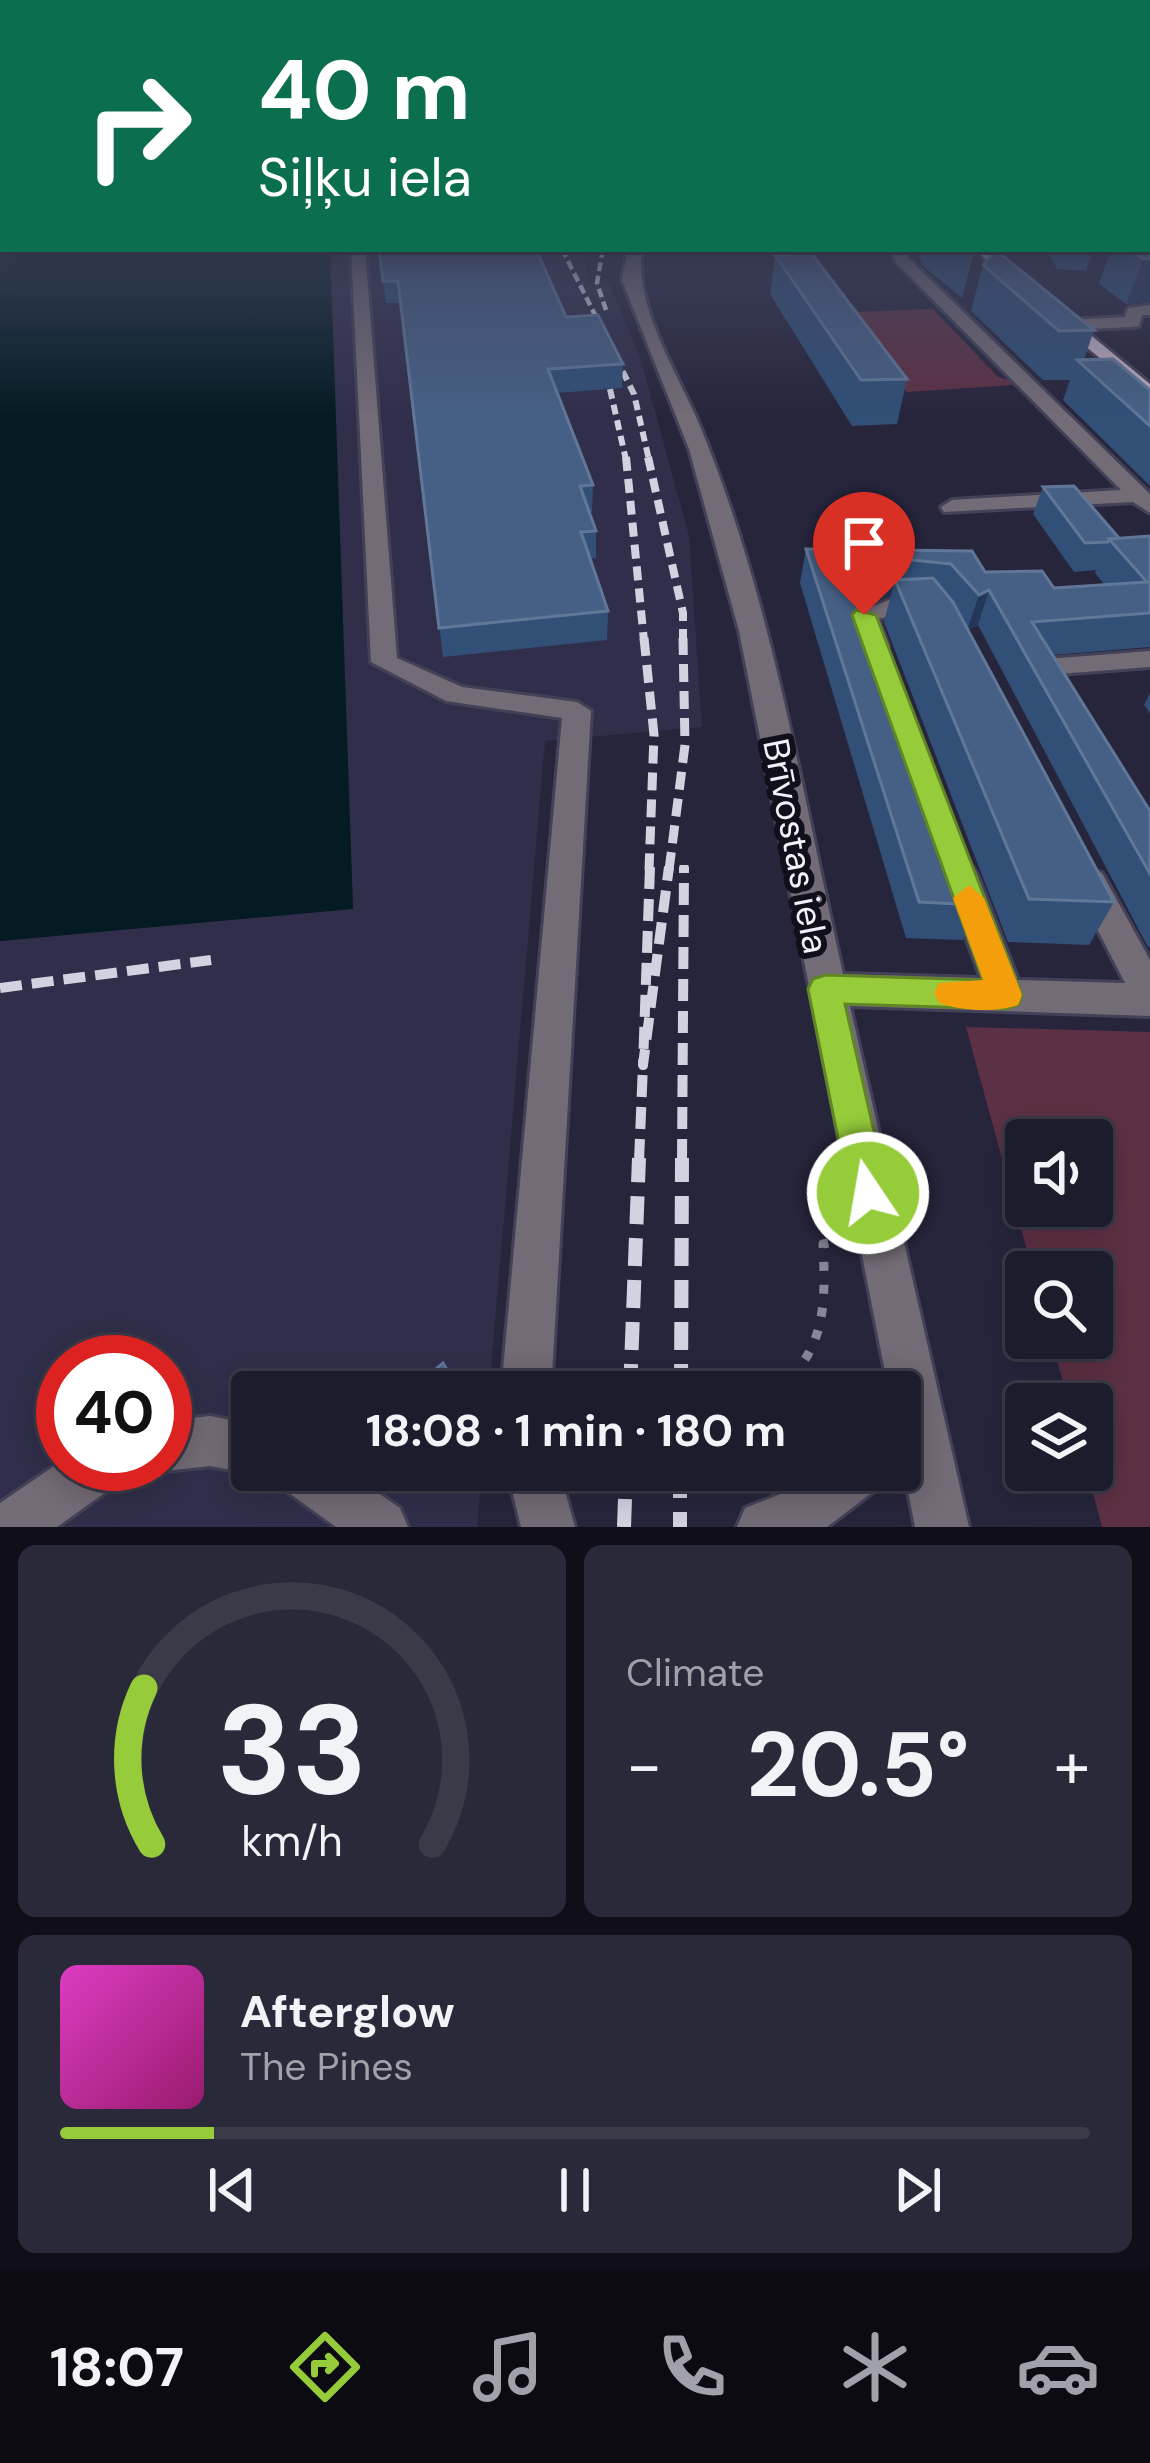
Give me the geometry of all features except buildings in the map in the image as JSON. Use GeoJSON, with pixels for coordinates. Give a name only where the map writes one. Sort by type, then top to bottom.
{"type":"FeatureCollection","features":[{"type":"Feature","properties":{"kind":"main road"},"geometry":{"type":"LineString","coordinates":[[1011,274],[1145,390]]}},
{"type":"Feature","properties":{"kind":"street"},"geometry":{"type":"LineString","coordinates":[[358,274],[384,662],[455,695],[577,711],[528,1371]]}},
{"type":"Feature","properties":{"kind":"street","name":"Brīvostas iela"},"geometry":{"type":"LineString","coordinates":[[631,274],[699,449],[752,631],[902,1371]]}},
{"type":"Feature","properties":{"kind":"street"},"geometry":{"type":"LineString","coordinates":[[918,274],[1046,391],[1145,500]]}},
{"type":"Feature","properties":{"kind":"street"},"geometry":{"type":"LineString","coordinates":[[1069,325],[1141,324],[1134,311],[1150,310]]}},
{"type":"Feature","properties":{"kind":"street"},"geometry":{"type":"LineString","coordinates":[[1099,388],[1145,390]]}},
{"type":"Feature","properties":{"kind":"street"},"geometry":{"type":"LineString","coordinates":[[952,507],[1145,500]]}},
{"type":"Feature","properties":{"kind":"street"},"geometry":{"type":"LineString","coordinates":[[885,673],[864,615],[894,606],[931,608],[945,625]]}},
{"type":"Feature","properties":{"kind":"street"},"geometry":{"type":"LineString","coordinates":[[1046,667],[1150,659]]}},
{"type":"Feature","properties":{"kind":"street"},"geometry":{"type":"LineString","coordinates":[[947,842],[1006,995]]}},
{"type":"Feature","properties":{"kind":"street"},"geometry":{"type":"LineString","coordinates":[[825,989],[1150,997],[1072,848]]}},
{"type":"Feature","properties":{"kind":"street"},"geometry":{"type":"LineString","coordinates":[[192,1443],[231,1445]]}},
{"type":"Feature","properties":{"kind":"street","name":"Brīvostas iela"},"geometry":{"type":"LineString","coordinates":[[921,1450],[943,1527]]}},
{"type":"Feature","properties":{"kind":"street"},"geometry":{"type":"LineString","coordinates":[[12,1527],[63,1491]]}},
{"type":"Feature","properties":{"kind":"street"},"geometry":{"type":"LineString","coordinates":[[330,1491],[381,1527]]}},
{"type":"Feature","properties":{"kind":"street"},"geometry":{"type":"LineString","coordinates":[[539,1491],[548,1527]]}},
{"type":"Feature","properties":{"kind":"street"},"geometry":{"type":"LineString","coordinates":[[764,1527],[802,1512],[831,1491]]}},
{"type":"Feature","properties":{"kind":"path"},"geometry":{"type":"LineString","coordinates":[[803,1371],[818,1342],[826,1306],[824,1244],[877,1234]]}},
{"type":"Feature","properties":{"kind":"shaded area"},"geometry":{"type":"Polygon","coordinates":[[[331,274],[587,274],[589,283],[609,283],[641,360],[689,536],[702,727],[545,741],[491,1371],[231,1371],[231,1491],[480,1491],[477,1527],[0,1527],[0,941],[353,908],[331,274]]]}},
{"type":"Feature","properties":{"kind":"shaded area"},"geometry":{"type":"Polygon","coordinates":[[[933,309],[998,377],[1015,381],[1013,385],[907,392],[854,325],[854,312],[933,309]]]}},
{"type":"Feature","properties":{"kind":"shaded area"},"geometry":{"type":"Polygon","coordinates":[[[966,1027],[1150,1032],[1150,1527],[1102,1527],[1093,1491],[1113,1491],[1113,1383],[1063,1383],[1057,1359],[1113,1359],[1113,1251],[1027,1251],[1021,1227],[1113,1227],[1113,1119],[1005,1119],[1005,1170],[966,1027]]]}},
{"type":"Feature","properties":{"kind":"water"},"geometry":{"type":"Polygon","coordinates":[[[0,274],[331,274],[353,909],[0,941],[0,274]]]}},
{"type":"Feature","properties":{"kind":"railway"},"geometry":{"type":"LineString","coordinates":[[575,274],[596,317]]}},
{"type":"Feature","properties":{"kind":"railway"},"geometry":{"type":"LineString","coordinates":[[599,274],[607,313]]}},
{"type":"Feature","properties":{"kind":"railway"},"geometry":{"type":"LineString","coordinates":[[594,314],[634,394],[649,460]]}},
{"type":"Feature","properties":{"kind":"railway"},"geometry":{"type":"LineString","coordinates":[[610,389],[626,460]]}},
{"type":"Feature","properties":{"kind":"railway"},"geometry":{"type":"LineString","coordinates":[[626,457],[644,641]]}},
{"type":"Feature","properties":{"kind":"railway"},"geometry":{"type":"LineString","coordinates":[[648,457],[683,613],[683,638]]}},
{"type":"Feature","properties":{"kind":"railway"},"geometry":{"type":"LineString","coordinates":[[644,638],[654,735],[649,870]]}},
{"type":"Feature","properties":{"kind":"railway"},"geometry":{"type":"LineString","coordinates":[[669,870],[685,745],[683,638]]}},
{"type":"Feature","properties":{"kind":"railway"},"geometry":{"type":"LineString","coordinates":[[643,1065],[650,867]]}},
{"type":"Feature","properties":{"kind":"railway"},"geometry":{"type":"LineString","coordinates":[[643,1065],[669,867]]}},
{"type":"Feature","properties":{"kind":"railway"},"geometry":{"type":"LineString","coordinates":[[682,1161],[684,867]]}},
{"type":"Feature","properties":{"kind":"railway"},"geometry":{"type":"LineString","coordinates":[[0,988],[211,960]]}},
{"type":"Feature","properties":{"kind":"railway"},"geometry":{"type":"LineString","coordinates":[[639,1161],[643,1065]]}},
{"type":"Feature","properties":{"kind":"railway"},"geometry":{"type":"LineString","coordinates":[[631,1371],[639,1158]]}},
{"type":"Feature","properties":{"kind":"railway"},"geometry":{"type":"LineString","coordinates":[[681,1371],[682,1158]]}},
{"type":"Feature","properties":{"kind":"railway"},"geometry":{"type":"LineString","coordinates":[[624,1527],[625,1491]]}},
{"type":"Feature","properties":{"kind":"railway"},"geometry":{"type":"LineString","coordinates":[[680,1491],[680,1527]]}},
{"type":"Feature","properties":{"kind":"slow traffic"},"geometry":{"type":"LineString","coordinates":[[951,993],[1006,995],[969,898]]}},
{"type":"Feature","properties":{"kind":"route"},"geometry":{"type":"LineString","coordinates":[[864,615],[1006,995],[825,989],[868,1193]]}}]}
